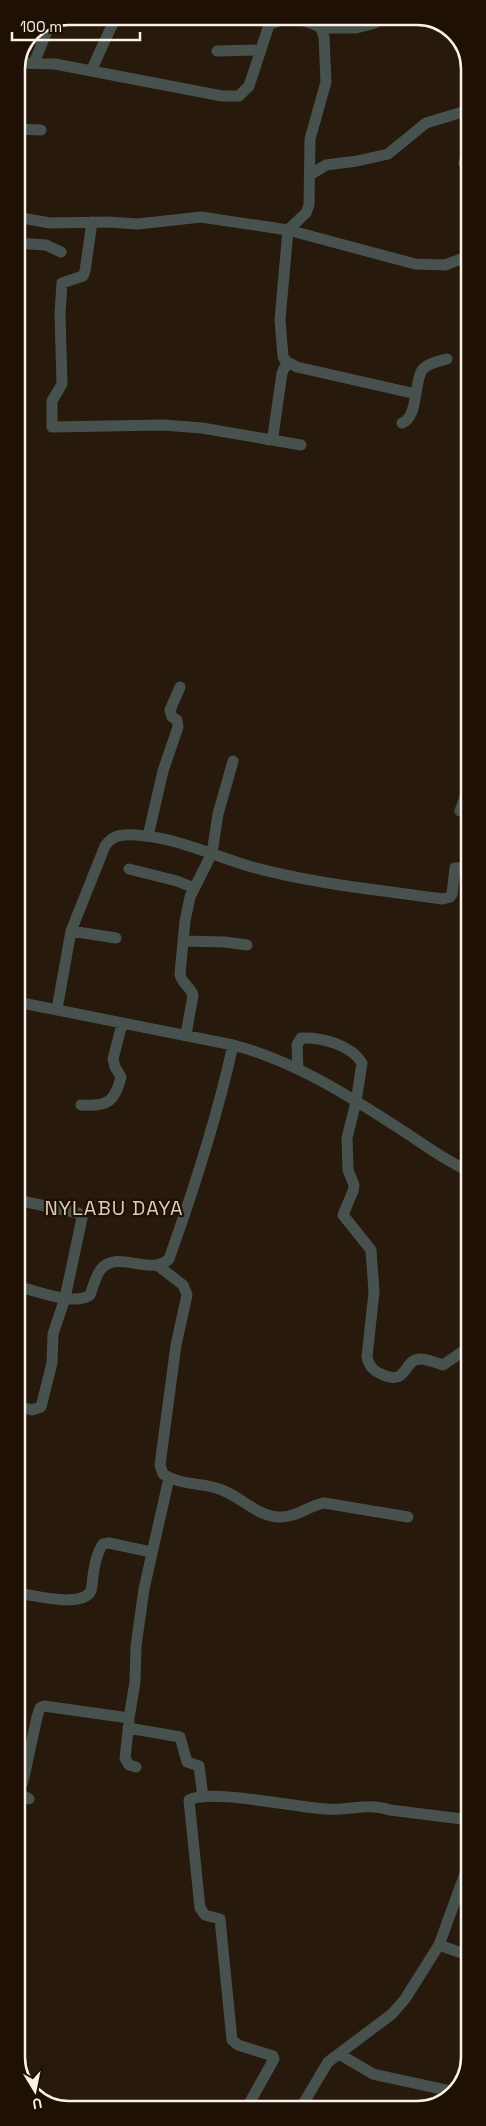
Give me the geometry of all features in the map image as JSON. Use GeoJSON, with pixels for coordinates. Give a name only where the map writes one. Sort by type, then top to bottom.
{"type":"FeatureCollection","features":[{"type":"Feature","properties":{"kind":"street"},"geometry":{"type":"LineString","coordinates":[[91,71],[113,25]]}},
{"type":"Feature","properties":{"kind":"street"},"geometry":{"type":"LineString","coordinates":[[26,63],[55,64],[222,96],[239,96],[249,86],[269,25]]}},
{"type":"Feature","properties":{"kind":"street"},"geometry":{"type":"LineString","coordinates":[[314,25],[321,28],[356,28],[368,25]]}},
{"type":"Feature","properties":{"kind":"street"},"geometry":{"type":"LineString","coordinates":[[321,28],[324,37],[326,82],[310,139],[308,209],[288,230],[280,320],[281,346],[287,362],[297,367],[416,394]]}},
{"type":"Feature","properties":{"kind":"street"},"geometry":{"type":"LineString","coordinates":[[34,63],[47,30]]}},
{"type":"Feature","properties":{"kind":"street"},"geometry":{"type":"LineString","coordinates":[[217,51],[260,50]]}},
{"type":"Feature","properties":{"kind":"street"},"geometry":{"type":"LineString","coordinates":[[310,175],[326,165],[388,154],[426,124],[461,113]]}},
{"type":"Feature","properties":{"kind":"street"},"geometry":{"type":"LineString","coordinates":[[25,129],[41,130]]}},
{"type":"Feature","properties":{"kind":"street"},"geometry":{"type":"LineString","coordinates":[[25,219],[50,223],[156,223],[201,217],[288,230],[415,264],[445,265],[461,259]]}},
{"type":"Feature","properties":{"kind":"street"},"geometry":{"type":"LineString","coordinates":[[92,222],[86,271],[82,276],[62,283],[60,314],[62,384],[52,401],[52,427],[192,427],[301,445]]}},
{"type":"Feature","properties":{"kind":"street"},"geometry":{"type":"LineString","coordinates":[[25,244],[46,245],[61,252]]}},
{"type":"Feature","properties":{"kind":"street"},"geometry":{"type":"LineString","coordinates":[[402,423],[409,417],[423,369],[447,359]]}},
{"type":"Feature","properties":{"kind":"street"},"geometry":{"type":"LineString","coordinates":[[268,440],[273,436],[282,373],[287,362]]}},
{"type":"Feature","properties":{"kind":"street"},"geometry":{"type":"LineString","coordinates":[[148,836],[163,771],[178,726],[177,720],[172,717],[170,710],[180,687]]}},
{"type":"Feature","properties":{"kind":"street"},"geometry":{"type":"LineString","coordinates":[[186,1036],[192,995],[191,989],[181,981],[180,974],[185,922],[194,888],[212,853],[218,814],[233,760]]}},
{"type":"Feature","properties":{"kind":"street"},"geometry":{"type":"LineString","coordinates":[[57,1010],[70,931],[109,840],[117,835],[148,836],[212,853],[251,866],[313,881],[443,899],[448,898],[452,894],[455,868],[461,868]]}},
{"type":"Feature","properties":{"kind":"street"},"geometry":{"type":"LineString","coordinates":[[129,869],[172,880],[194,888]]}},
{"type":"Feature","properties":{"kind":"street"},"geometry":{"type":"LineString","coordinates":[[70,931],[116,938]]}},
{"type":"Feature","properties":{"kind":"street"},"geometry":{"type":"LineString","coordinates":[[183,940],[225,942],[248,946]]}},
{"type":"Feature","properties":{"kind":"street"},"geometry":{"type":"LineString","coordinates":[[25,1004],[233,1045],[264,1053],[298,1069],[356,1102],[461,1167]]}},
{"type":"Feature","properties":{"kind":"street"},"geometry":{"type":"LineString","coordinates":[[81,1105],[98,1105],[111,1100],[117,1093],[121,1077],[113,1059],[122,1024]]}},
{"type":"Feature","properties":{"kind":"street"},"geometry":{"type":"LineString","coordinates":[[298,1069],[297,1045],[301,1038],[327,1041],[352,1051],[362,1063],[356,1102],[347,1138],[348,1170],[354,1185],[353,1192],[342,1215],[371,1250],[374,1292],[367,1356],[369,1364],[380,1374],[396,1378],[402,1376],[416,1361],[421,1359],[443,1365],[461,1353]]}},
{"type":"Feature","properties":{"kind":"street"},"geometry":{"type":"LineString","coordinates":[[25,1288],[65,1298],[80,1299],[90,1295],[101,1270],[108,1264],[115,1262],[165,1264],[169,1259],[190,1201],[221,1100],[233,1045]]}},
{"type":"Feature","properties":{"kind":"street"},"geometry":{"type":"LineString","coordinates":[[25,1202],[78,1213],[82,1216],[65,1298],[53,1334],[52,1363],[42,1407],[32,1410],[25,1408]]}},
{"type":"Feature","properties":{"kind":"street"},"geometry":{"type":"LineString","coordinates":[[157,1265],[183,1285],[187,1295],[176,1346],[160,1470],[169,1478],[222,1490],[270,1517],[291,1517],[313,1506],[324,1503],[408,1517]]}},
{"type":"Feature","properties":{"kind":"street"},"geometry":{"type":"LineString","coordinates":[[136,1767],[126,1762],[135,1682],[136,1646],[151,1552],[169,1478]]}},
{"type":"Feature","properties":{"kind":"street"},"geometry":{"type":"LineString","coordinates":[[25,1594],[77,1600],[89,1594],[92,1588],[99,1551],[103,1544],[109,1543],[151,1552]]}},
{"type":"Feature","properties":{"kind":"street"},"geometry":{"type":"LineString","coordinates":[[25,1762],[40,1708],[44,1706],[129,1723],[180,1737],[187,1762],[200,1766],[203,1797]]}},
{"type":"Feature","properties":{"kind":"street"},"geometry":{"type":"LineString","coordinates":[[250,2101],[274,2056],[238,2045],[232,2040],[220,1919],[205,1915],[198,1901],[188,1806],[191,1798],[226,1796],[269,1804],[325,1810],[380,1806],[390,1810],[461,1819]]}},
{"type":"Feature","properties":{"kind":"street"},"geometry":{"type":"LineString","coordinates":[[25,1797],[29,1799]]}},
{"type":"Feature","properties":{"kind":"street"},"geometry":{"type":"LineString","coordinates":[[304,2101],[328,2062],[398,2008],[439,1945],[461,1885]]}},
{"type":"Feature","properties":{"kind":"street"},"geometry":{"type":"LineString","coordinates":[[439,1945],[461,1953]]}},
{"type":"Feature","properties":{"kind":"street"},"geometry":{"type":"LineString","coordinates":[[339,2054],[373,2074],[446,2090]]}},
{"type":"Feature","properties":{"kind":"district","name":"NYLABU DAYA"},"geometry":{"type":"Point","coordinates":[114,1208]}}]}
